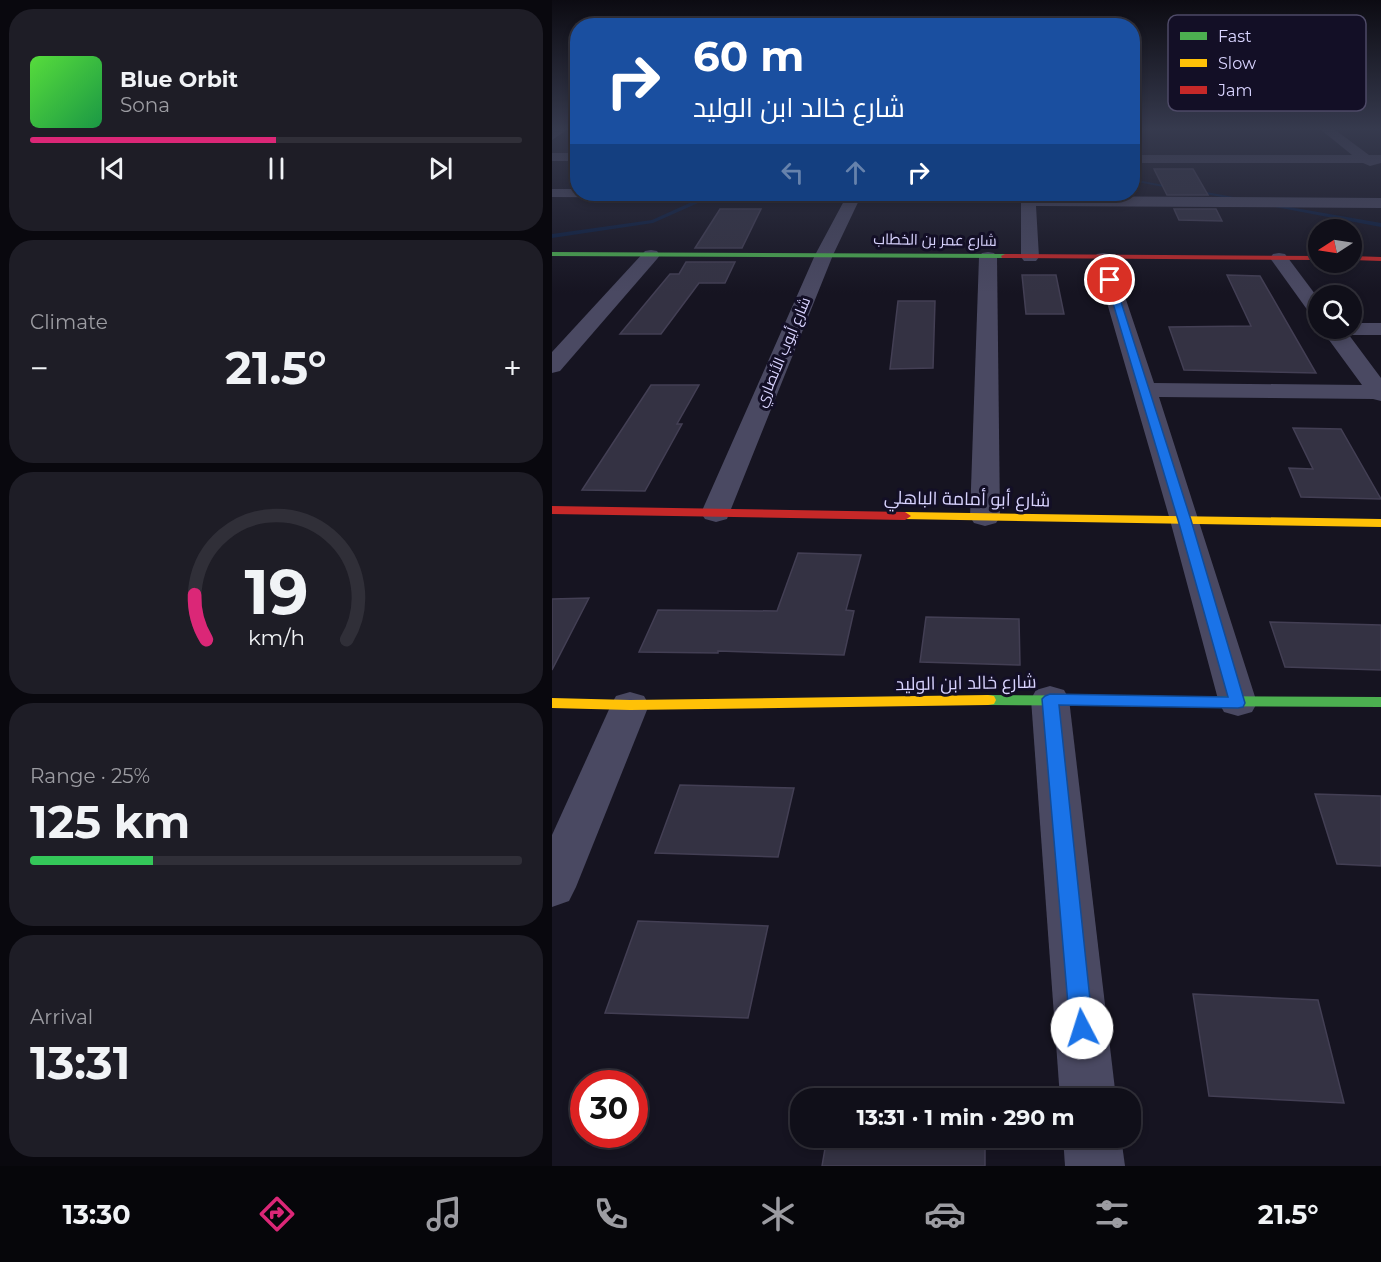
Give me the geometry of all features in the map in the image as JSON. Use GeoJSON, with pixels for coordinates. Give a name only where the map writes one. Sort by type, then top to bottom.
{"type":"FeatureCollection","features":[{"type":"Feature","properties":{"kind":"street"},"geometry":{"type":"LineString","coordinates":[[552,194],[570,194]]}},
{"type":"Feature","properties":{"kind":"street"},"geometry":{"type":"LineString","coordinates":[[1140,199],[1381,203]]}},
{"type":"Feature","properties":{"kind":"street","name":"شارع أيوب الأنصاري"},"geometry":{"type":"LineString","coordinates":[[716,513],[824,255],[851,201]]}},
{"type":"Feature","properties":{"kind":"street"},"geometry":{"type":"LineString","coordinates":[[1028,201],[1030,257]]}},
{"type":"Feature","properties":{"kind":"street","name":"شارع عمر بن الخطاب"},"geometry":{"type":"LineString","coordinates":[[552,254],[1308,258]]}},
{"type":"Feature","properties":{"kind":"street"},"geometry":{"type":"LineString","coordinates":[[552,366],[651,255]]}},
{"type":"Feature","properties":{"kind":"street"},"geometry":{"type":"LineString","coordinates":[[985,517],[988,257]]}},
{"type":"Feature","properties":{"kind":"street"},"geometry":{"type":"LineString","coordinates":[[1103,258],[1185,520],[1238,703]]}},
{"type":"Feature","properties":{"kind":"street"},"geometry":{"type":"LineString","coordinates":[[1279,258],[1308,297]]}},
{"type":"Feature","properties":{"kind":"street"},"geometry":{"type":"LineString","coordinates":[[1362,258],[1381,259]]}},
{"type":"Feature","properties":{"kind":"street"},"geometry":{"type":"LineString","coordinates":[[1362,329],[1381,329]]}},
{"type":"Feature","properties":{"kind":"street"},"geometry":{"type":"LineString","coordinates":[[1340,339],[1381,393]]}},
{"type":"Feature","properties":{"kind":"street"},"geometry":{"type":"LineString","coordinates":[[1145,390],[1381,393]]}},
{"type":"Feature","properties":{"kind":"street","name":"شارع أبو أمامة الباهلي"},"geometry":{"type":"LineString","coordinates":[[552,510],[1381,523]]}},
{"type":"Feature","properties":{"kind":"street"},"geometry":{"type":"LineString","coordinates":[[1050,699],[1087,1088]]}},
{"type":"Feature","properties":{"kind":"street","name":"شارع خالد ابن الوليد"},"geometry":{"type":"LineString","coordinates":[[552,703],[630,705],[1050,699],[1238,703],[1381,702]]}},
{"type":"Feature","properties":{"kind":"street"},"geometry":{"type":"LineString","coordinates":[[552,887],[630,705]]}},
{"type":"Feature","properties":{"kind":"street"},"geometry":{"type":"LineString","coordinates":[[1093,1148],[1095,1166]]}},
{"type":"Feature","properties":{"kind":"building"},"geometry":{"type":"Polygon","coordinates":[[[1161,183],[1201,183],[1208,195],[1167,195],[1161,183]]]}},
{"type":"Feature","properties":{"kind":"building"},"geometry":{"type":"Polygon","coordinates":[[[720,209],[761,209],[742,248],[695,248],[720,209]]]}},
{"type":"Feature","properties":{"kind":"building"},"geometry":{"type":"Polygon","coordinates":[[[1174,209],[1216,209],[1222,221],[1179,220],[1174,209]]]}},
{"type":"Feature","properties":{"kind":"building"},"geometry":{"type":"Polygon","coordinates":[[[686,262],[735,262],[725,283],[699,283],[661,334],[620,334],[670,274],[679,274],[686,262]]]}},
{"type":"Feature","properties":{"kind":"building"},"geometry":{"type":"Polygon","coordinates":[[[1022,275],[1056,275],[1064,314],[1026,314],[1022,275]]]}},
{"type":"Feature","properties":{"kind":"building"},"geometry":{"type":"Polygon","coordinates":[[[1227,275],[1260,276],[1316,373],[1184,370],[1169,327],[1251,326],[1227,275]]]}},
{"type":"Feature","properties":{"kind":"building"},"geometry":{"type":"Polygon","coordinates":[[[898,301],[935,301],[933,368],[890,369],[898,301]]]}},
{"type":"Feature","properties":{"kind":"building"},"geometry":{"type":"Polygon","coordinates":[[[651,385],[699,385],[677,424],[682,424],[645,491],[582,490],[651,385]]]}},
{"type":"Feature","properties":{"kind":"building"},"geometry":{"type":"Polygon","coordinates":[[[1293,428],[1341,429],[1381,499],[1301,497],[1289,468],[1313,469],[1293,428]]]}},
{"type":"Feature","properties":{"kind":"building"},"geometry":{"type":"Polygon","coordinates":[[[798,553],[861,555],[846,610],[854,611],[844,655],[718,651],[718,653],[639,652],[658,610],[777,611],[798,553]]]}},
{"type":"Feature","properties":{"kind":"building"},"geometry":{"type":"Polygon","coordinates":[[[589,598],[552,670],[552,599],[589,598]]]}},
{"type":"Feature","properties":{"kind":"building"},"geometry":{"type":"Polygon","coordinates":[[[926,617],[1019,619],[1020,665],[920,662],[926,617]]]}},
{"type":"Feature","properties":{"kind":"building"},"geometry":{"type":"Polygon","coordinates":[[[1270,622],[1381,625],[1381,670],[1285,667],[1270,622]]]}},
{"type":"Feature","properties":{"kind":"building"},"geometry":{"type":"Polygon","coordinates":[[[680,785],[794,788],[778,857],[655,853],[680,785]]]}},
{"type":"Feature","properties":{"kind":"building"},"geometry":{"type":"Polygon","coordinates":[[[1315,794],[1381,796],[1381,866],[1337,864],[1315,794]]]}},
{"type":"Feature","properties":{"kind":"building"},"geometry":{"type":"Polygon","coordinates":[[[638,921],[768,926],[748,1018],[605,1013],[638,921]]]}},
{"type":"Feature","properties":{"kind":"building"},"geometry":{"type":"Polygon","coordinates":[[[1193,994],[1318,1000],[1344,1103],[1209,1096],[1193,994]]]}},
{"type":"Feature","properties":{"kind":"building"},"geometry":{"type":"Polygon","coordinates":[[[825,1148],[985,1148],[985,1166],[822,1166],[825,1148]]]}},
{"type":"Feature","properties":{"kind":"waterway"},"geometry":{"type":"LineString","coordinates":[[1150,183],[1174,188]]}},
{"type":"Feature","properties":{"kind":"waterway"},"geometry":{"type":"LineString","coordinates":[[1195,191],[1239,199]]}},
{"type":"Feature","properties":{"kind":"waterway"},"geometry":{"type":"LineString","coordinates":[[552,236],[653,221],[700,201]]}},
{"type":"Feature","properties":{"kind":"waterway"},"geometry":{"type":"LineString","coordinates":[[1272,205],[1381,225]]}},
{"type":"Feature","properties":{"kind":"traffic: fast"},"geometry":{"type":"LineString","coordinates":[[552,254],[1005,256]]}},
{"type":"Feature","properties":{"kind":"traffic: fast"},"geometry":{"type":"LineString","coordinates":[[988,700],[1381,702]]}},
{"type":"Feature","properties":{"kind":"traffic: slow"},"geometry":{"type":"LineString","coordinates":[[905,516],[1381,523]]}},
{"type":"Feature","properties":{"kind":"traffic: slow"},"geometry":{"type":"LineString","coordinates":[[552,703],[630,705],[988,700]]}},
{"type":"Feature","properties":{"kind":"traffic: jam"},"geometry":{"type":"LineString","coordinates":[[1005,256],[1308,258]]}},
{"type":"Feature","properties":{"kind":"traffic: jam"},"geometry":{"type":"LineString","coordinates":[[1362,258],[1381,259]]}},
{"type":"Feature","properties":{"kind":"traffic: jam"},"geometry":{"type":"LineString","coordinates":[[552,510],[905,516]]}},
{"type":"Feature","properties":{"kind":"route"},"geometry":{"type":"LineString","coordinates":[[1082,1028],[1050,699],[1238,703],[1185,520],[1110,280]]}}]}
